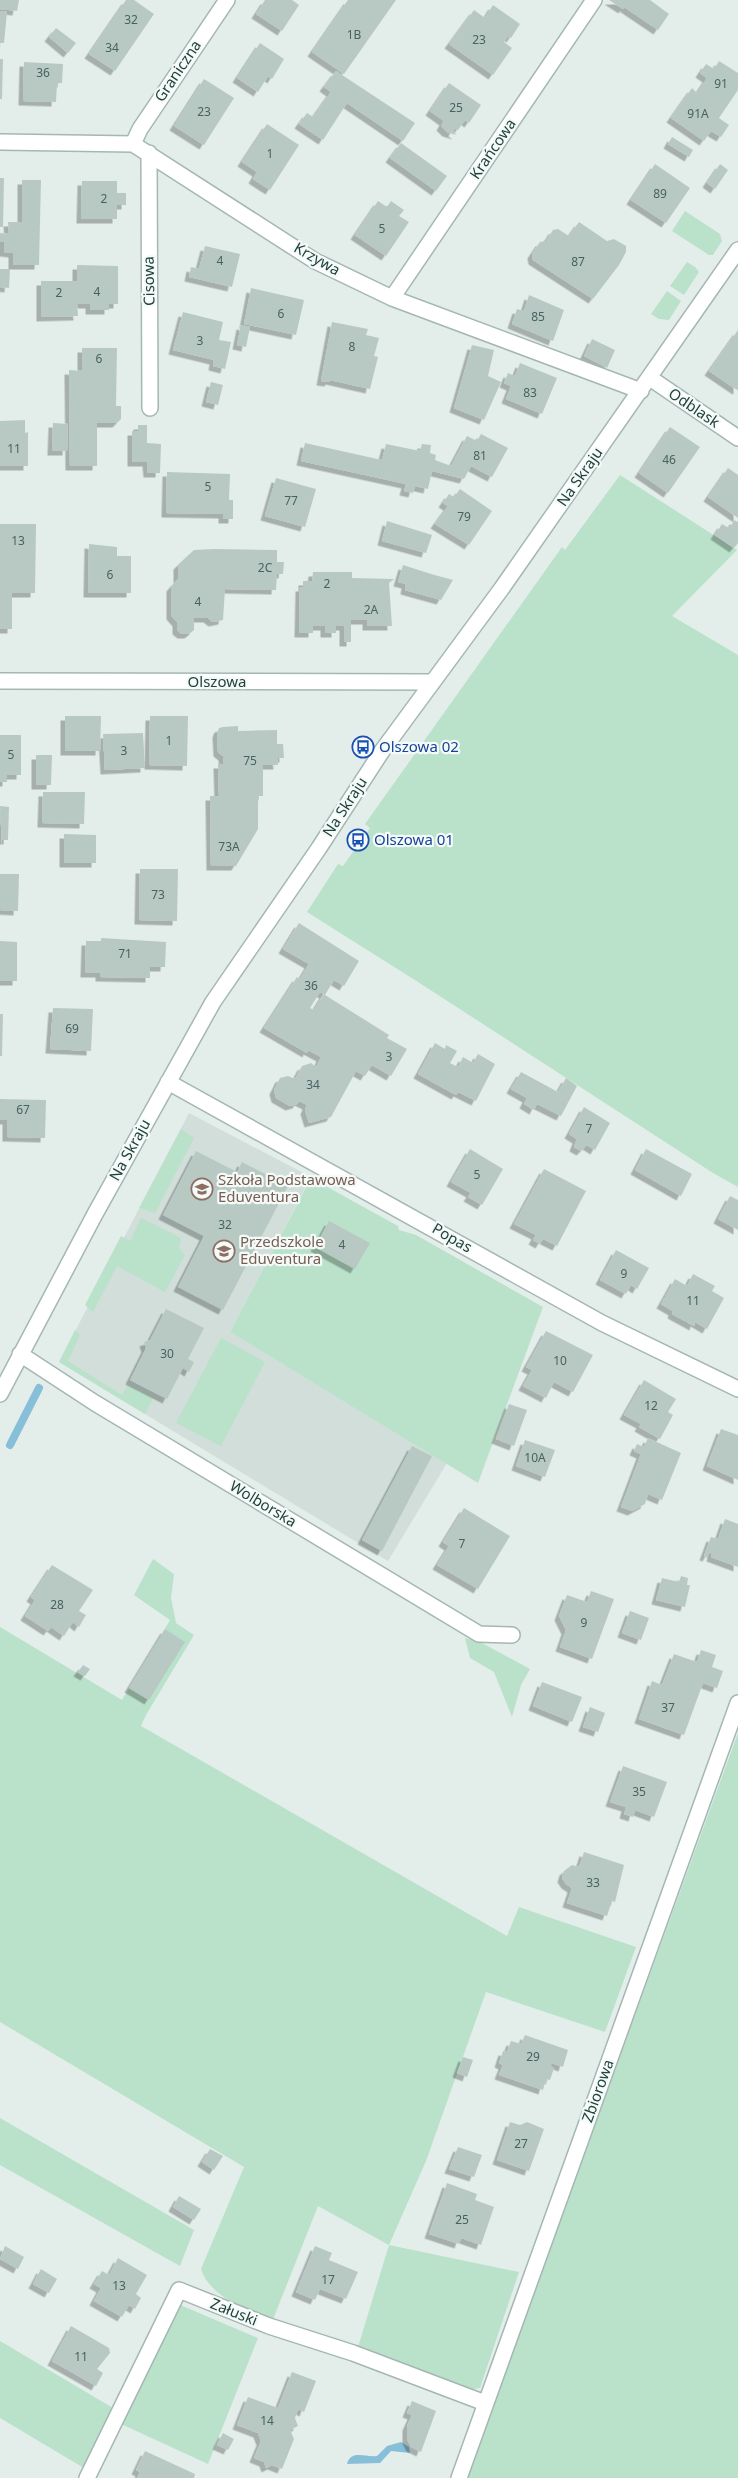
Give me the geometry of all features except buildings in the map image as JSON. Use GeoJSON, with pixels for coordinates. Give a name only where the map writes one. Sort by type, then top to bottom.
{"type":"FeatureCollection","features":[{"type":"Feature","properties":{"kind":"street","name":"Graniczna"},"geometry":{"type":"LineString","coordinates":[[133,144],[140,129],[227,0]]}},
{"type":"Feature","properties":{"kind":"street","name":"Krańcowa"},"geometry":{"type":"LineString","coordinates":[[392,298],[594,0]]}},
{"type":"Feature","properties":{"kind":"street","name":"Krzywa"},"geometry":{"type":"LineString","coordinates":[[0,142],[133,144],[315,261],[392,298],[641,391]]}},
{"type":"Feature","properties":{"kind":"street","name":"Cisowa"},"geometry":{"type":"LineString","coordinates":[[149,153],[150,408]]}},
{"type":"Feature","properties":{"kind":"street","name":"Na Skraju"},"geometry":{"type":"LineString","coordinates":[[0,1394],[168,1082],[229,977],[319,848],[382,751],[641,391],[738,250]]}},
{"type":"Feature","properties":{"kind":"street","name":"Odblask"},"geometry":{"type":"LineString","coordinates":[[650,378],[738,438]]}},
{"type":"Feature","properties":{"kind":"street","name":"Olszowa"},"geometry":{"type":"LineString","coordinates":[[0,681],[433,682]]}},
{"type":"Feature","properties":{"kind":"street","name":"Popas"},"geometry":{"type":"LineString","coordinates":[[168,1082],[602,1323],[738,1389]]}},
{"type":"Feature","properties":{"kind":"street","name":"Wolborska"},"geometry":{"type":"LineString","coordinates":[[20,1354],[95,1403],[479,1634],[512,1635]]}},
{"type":"Feature","properties":{"kind":"street","name":"Zbiorowa"},"geometry":{"type":"LineString","coordinates":[[459,2478],[738,1703]]}},
{"type":"Feature","properties":{"kind":"street","name":"Załuski"},"geometry":{"type":"LineString","coordinates":[[87,2478],[179,2290],[269,2326],[353,2353],[486,2403]]}},
{"type":"Feature","properties":{"kind":"shaded area"},"geometry":{"type":"Polygon","coordinates":[[[189,1113],[311,1177],[230,1332],[447,1463],[388,1561],[59,1362],[189,1113]]]}},
{"type":"Feature","properties":{"kind":"green space"},"geometry":{"type":"Polygon","coordinates":[[[685,211],[720,234],[722,241],[713,255],[709,255],[672,231],[685,211]]]}},
{"type":"Feature","properties":{"kind":"green space"},"geometry":{"type":"Polygon","coordinates":[[[687,262],[699,272],[684,295],[670,286],[687,262]]]}},
{"type":"Feature","properties":{"kind":"green space"},"geometry":{"type":"Polygon","coordinates":[[[667,291],[681,301],[669,320],[659,319],[651,314],[667,291]]]}},
{"type":"Feature","properties":{"kind":"green space"},"geometry":{"type":"Polygon","coordinates":[[[620,475],[737,550],[672,616],[738,655],[738,1187],[713,1173],[307,912],[338,864],[343,866],[370,828],[365,824],[562,547],[565,550],[620,475]]]}},
{"type":"Feature","properties":{"kind":"green space"},"geometry":{"type":"Polygon","coordinates":[[[181,1129],[194,1138],[155,1213],[139,1208],[181,1129]]]}},
{"type":"Feature","properties":{"kind":"green space"},"geometry":{"type":"Polygon","coordinates":[[[311,1178],[398,1226],[399,1230],[416,1235],[543,1307],[478,1483],[230,1332],[311,1178]]]}},
{"type":"Feature","properties":{"kind":"green space"},"geometry":{"type":"Polygon","coordinates":[[[141,1218],[181,1238],[179,1248],[185,1255],[165,1292],[117,1266],[93,1312],[85,1305],[121,1236],[130,1241],[141,1218]]]}},
{"type":"Feature","properties":{"kind":"green space"},"geometry":{"type":"Polygon","coordinates":[[[75,1330],[80,1335],[68,1361],[122,1395],[128,1385],[153,1398],[145,1414],[59,1362],[75,1330]]]}},
{"type":"Feature","properties":{"kind":"green space"},"geometry":{"type":"Polygon","coordinates":[[[221,1338],[265,1362],[221,1446],[176,1423],[221,1338]]]}},
{"type":"Feature","properties":{"kind":"green space"},"geometry":{"type":"Polygon","coordinates":[[[153,1559],[174,1574],[171,1598],[176,1623],[194,1635],[141,1726],[507,1936],[519,1907],[636,1947],[605,2032],[486,1992],[426,2161],[389,2245],[318,2206],[272,2322],[230,2302],[212,2287],[201,2269],[244,2167],[0,2022],[0,1627],[122,1700],[170,1620],[134,1595],[153,1559]]]}},
{"type":"Feature","properties":{"kind":"green space"},"geometry":{"type":"Polygon","coordinates":[[[465,1638],[482,1643],[530,1669],[521,1685],[512,1717],[494,1672],[470,1658],[465,1638]]]}},
{"type":"Feature","properties":{"kind":"green space"},"geometry":{"type":"Polygon","coordinates":[[[738,1733],[738,2478],[466,2478],[738,1733]]]}},
{"type":"Feature","properties":{"kind":"green space"},"geometry":{"type":"Polygon","coordinates":[[[0,2118],[194,2230],[180,2266],[0,2165],[0,2118]]]}},
{"type":"Feature","properties":{"kind":"green space"},"geometry":{"type":"Polygon","coordinates":[[[389,2245],[519,2272],[480,2388],[467,2390],[358,2347],[389,2245]]]}},
{"type":"Feature","properties":{"kind":"green space"},"geometry":{"type":"Polygon","coordinates":[[[178,2304],[258,2338],[208,2464],[121,2424],[178,2304]]]}},
{"type":"Feature","properties":{"kind":"green space"},"geometry":{"type":"Polygon","coordinates":[[[0,2341],[113,2408],[84,2468],[0,2418],[0,2341]]]}},
{"type":"Feature","properties":{"kind":"water"},"geometry":{"type":"Polygon","coordinates":[[[401,2442],[409,2447],[410,2453],[391,2451],[380,2463],[347,2464],[349,2459],[355,2455],[377,2456],[387,2446],[401,2442]]]}},
{"type":"Feature","properties":{"kind":"waterway"},"geometry":{"type":"LineString","coordinates":[[10,1445],[39,1388]]}},
{"type":"Feature","properties":{"kind":"place","name":"Olszowa 02"},"geometry":{"type":"Point","coordinates":[363,747]}},
{"type":"Feature","properties":{"kind":"place","name":"Olszowa 01"},"geometry":{"type":"Point","coordinates":[358,840]}},
{"type":"Feature","properties":{"kind":"place","name":"Szkoła Podstawowa Eduventura"},"geometry":{"type":"Point","coordinates":[202,1189]}},
{"type":"Feature","properties":{"kind":"place","name":"Przedszkole Eduventura"},"geometry":{"type":"Point","coordinates":[224,1251]}}]}
